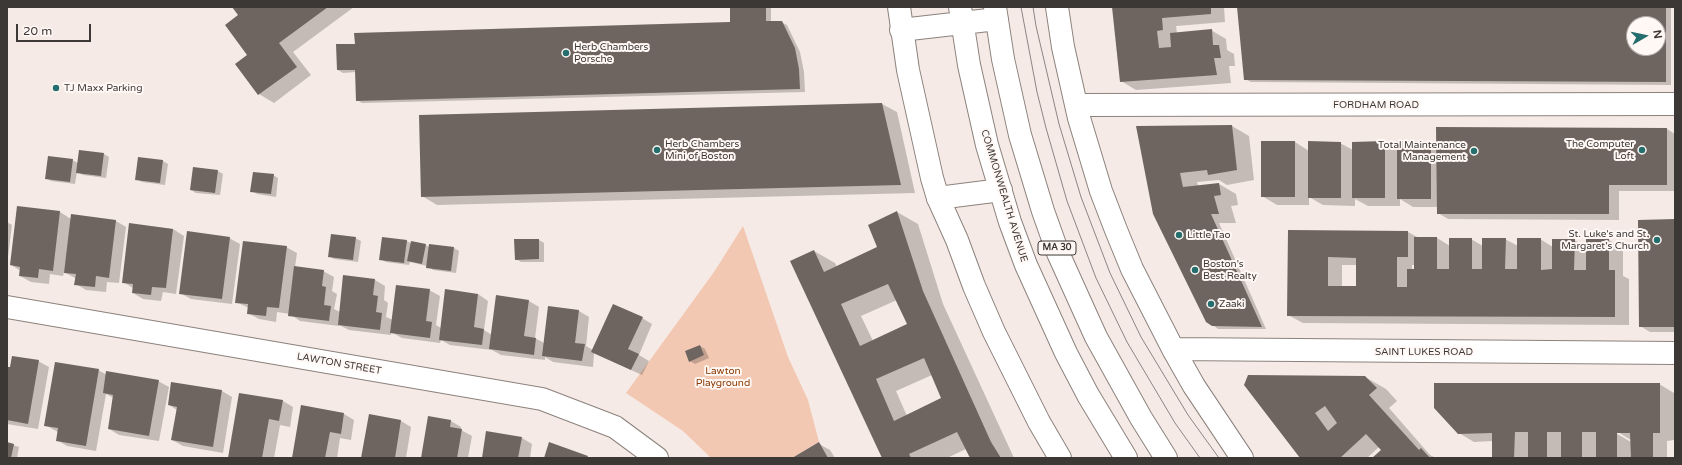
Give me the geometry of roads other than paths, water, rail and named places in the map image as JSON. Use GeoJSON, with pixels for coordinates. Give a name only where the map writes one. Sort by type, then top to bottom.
{"type":"FeatureCollection","features":[{"type":"Feature","properties":{"kind":"street"},"geometry":{"type":"LineString","coordinates":[[899,7],[901,30],[908,70],[932,178],[938,198],[957,240],[974,286],[994,332],[1016,378],[1060,458]]}},
{"type":"Feature","properties":{"kind":"street"},"geometry":{"type":"LineString","coordinates":[[1057,7],[1063,47],[1076,105],[1101,191],[1116,230],[1132,269],[1173,350],[1198,392],[1242,458]]}},
{"type":"Feature","properties":{"kind":"street"},"geometry":{"type":"LineString","coordinates":[[901,30],[961,15],[996,13]]}},
{"type":"Feature","properties":{"kind":"street","name":"MA 30"},"geometry":{"type":"LineString","coordinates":[[996,13],[1003,59],[1020,136],[1043,211],[1058,253],[1096,337],[1141,418],[1166,458]]}},
{"type":"Feature","properties":{"kind":"street","name":"COMMONWEALTH AVENUE"},"geometry":{"type":"LineString","coordinates":[[961,15],[977,104],[1001,190],[1026,265],[1045,309],[1088,395],[1126,458]]}},
{"type":"Feature","properties":{"kind":"street","name":"FORDHAM ROAD"},"geometry":{"type":"LineString","coordinates":[[1076,105],[1675,104]]}},
{"type":"Feature","properties":{"kind":"street"},"geometry":{"type":"LineString","coordinates":[[938,198],[1001,190]]}},
{"type":"Feature","properties":{"kind":"street","name":"LAWTON STREET"},"geometry":{"type":"LineString","coordinates":[[7,307],[542,399],[615,427],[657,458]]}},
{"type":"Feature","properties":{"kind":"street","name":"SAINT LUKES ROAD"},"geometry":{"type":"LineString","coordinates":[[1173,350],[1675,353]]}},
{"type":"Feature","properties":{"kind":"tram line"},"geometry":{"type":"LineString","coordinates":[[1021,7],[1037,92],[1046,128],[1067,201],[1096,278],[1127,342],[1175,423],[1200,458]]}},
{"type":"Feature","properties":{"kind":"tram line"},"geometry":{"type":"LineString","coordinates":[[1033,7],[1059,124],[1081,197],[1110,273],[1141,337],[1188,415],[1219,458]]}},
{"type":"Feature","properties":{"kind":"place","name":"Herb Chambers Porsche"},"geometry":{"type":"Point","coordinates":[566,53]}},
{"type":"Feature","properties":{"kind":"place","name":"TJ Maxx Parking"},"geometry":{"type":"Point","coordinates":[56,88]}},
{"type":"Feature","properties":{"kind":"place","name":"Herb Chambers Mini of Boston"},"geometry":{"type":"Point","coordinates":[657,150]}},
{"type":"Feature","properties":{"kind":"place","name":"The Computer Loft"},"geometry":{"type":"Point","coordinates":[1642,150]}},
{"type":"Feature","properties":{"kind":"place","name":"Total Maintenance Management"},"geometry":{"type":"Point","coordinates":[1474,151]}},
{"type":"Feature","properties":{"kind":"place","name":"Little Tao"},"geometry":{"type":"Point","coordinates":[1179,235]}},
{"type":"Feature","properties":{"kind":"place","name":"St. Luke's and St. Margaret's Church"},"geometry":{"type":"Point","coordinates":[1657,240]}},
{"type":"Feature","properties":{"kind":"place","name":"Boston's Best Realty"},"geometry":{"type":"Point","coordinates":[1195,270]}},
{"type":"Feature","properties":{"kind":"place","name":"Zaaki"},"geometry":{"type":"Point","coordinates":[1211,304]}},
{"type":"Feature","properties":{"kind":"park label","name":"Lawton Playground"},"geometry":{"type":"Point","coordinates":[723,376]}}]}
